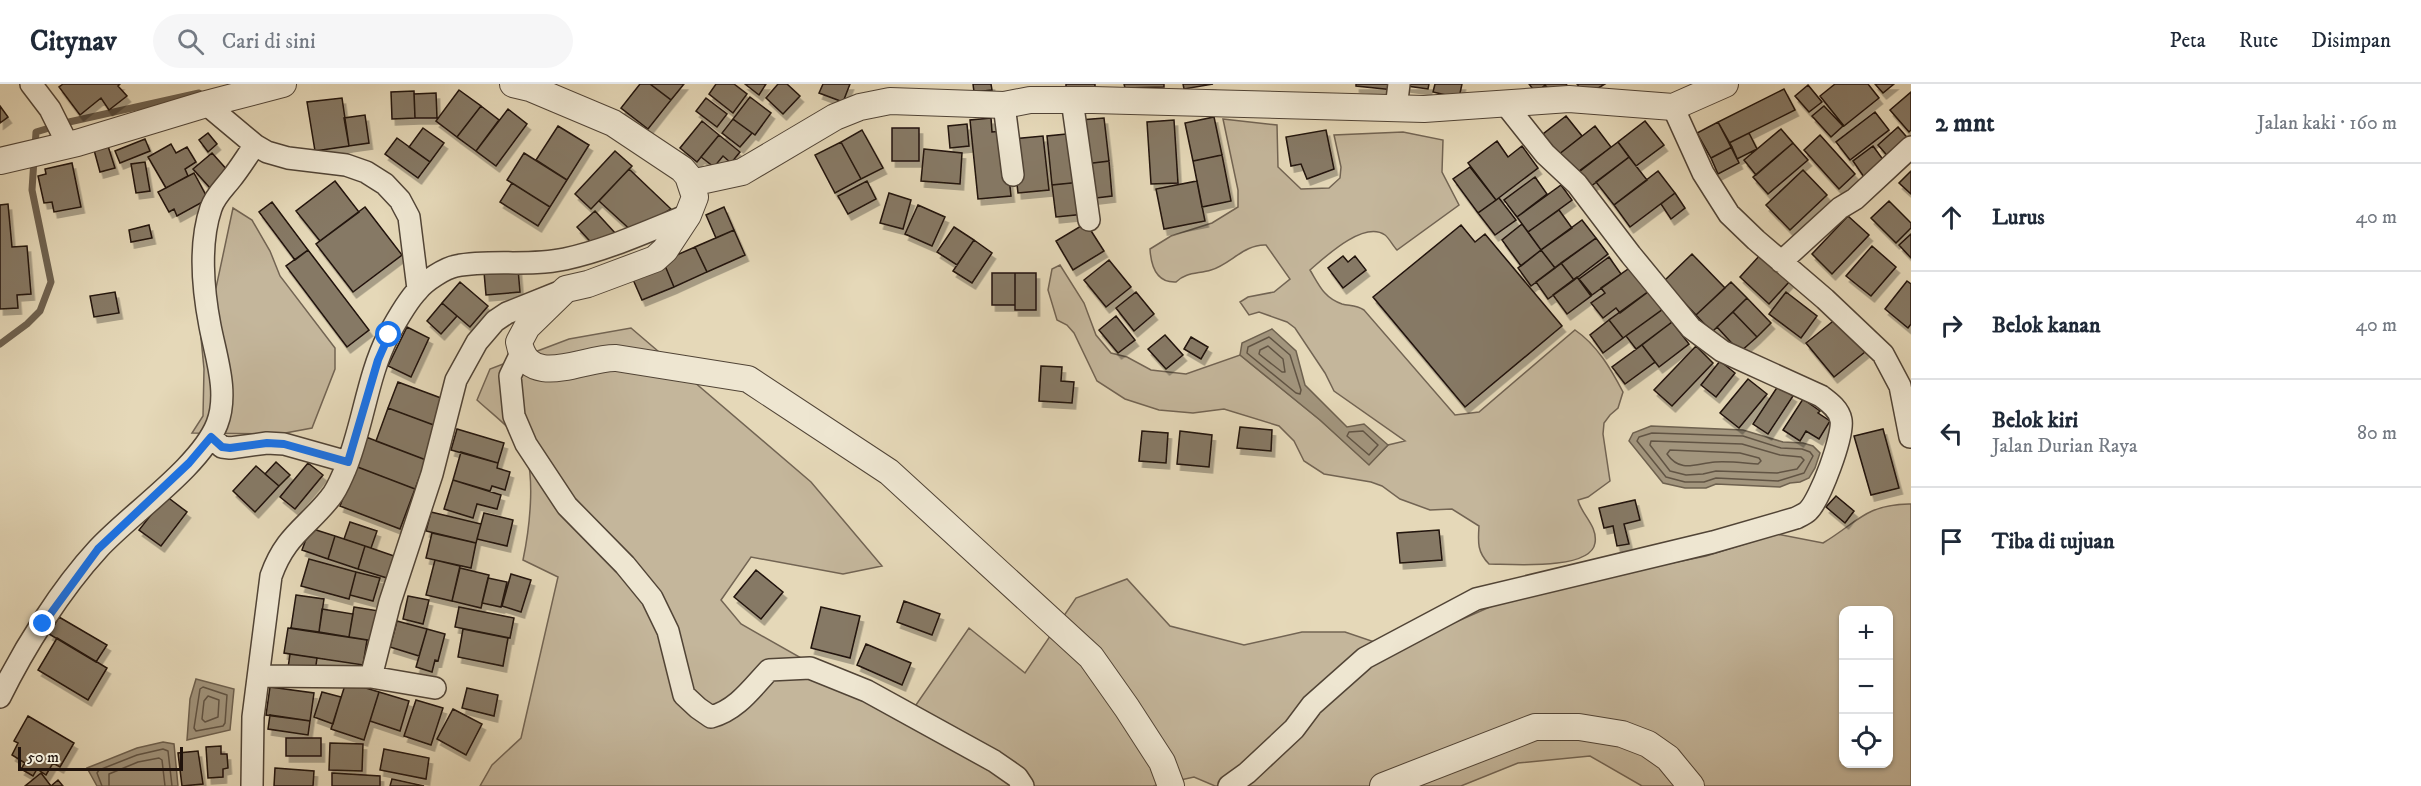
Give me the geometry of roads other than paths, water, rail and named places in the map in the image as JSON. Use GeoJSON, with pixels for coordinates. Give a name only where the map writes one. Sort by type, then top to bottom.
{"type":"FeatureCollection","features":[{"type":"Feature","properties":{"kind":"street"},"geometry":{"type":"LineString","coordinates":[[31,84],[50,109],[39,149],[132,128],[206,104],[283,84]]}},
{"type":"Feature","properties":{"kind":"street"},"geometry":{"type":"LineString","coordinates":[[371,677],[390,602],[432,474],[456,380],[477,342],[495,321],[507,313],[655,259],[674,239],[695,197],[691,183],[682,169],[613,123],[530,88],[513,84]]}},
{"type":"Feature","properties":{"kind":"street"},"geometry":{"type":"LineString","coordinates":[[691,183],[742,172],[826,122],[860,107],[890,101],[1004,105],[1030,100],[1398,96],[1506,105],[1569,99],[1673,106],[1725,84]]}},
{"type":"Feature","properties":{"kind":"street"},"geometry":{"type":"LineString","coordinates":[[1072,100],[1089,220]]}},
{"type":"Feature","properties":{"kind":"street"},"geometry":{"type":"LineString","coordinates":[[206,104],[255,145],[267,152],[288,158],[346,165],[366,172],[385,184],[400,200],[410,217],[418,289]]}},
{"type":"Feature","properties":{"kind":"street"},"geometry":{"type":"LineString","coordinates":[[1004,105],[1013,175]]}},
{"type":"Feature","properties":{"kind":"street"},"geometry":{"type":"LineString","coordinates":[[1230,786],[1294,729],[1312,705],[1344,675],[1383,646],[1476,599],[1713,542],[1796,518],[1808,511],[1827,476],[1842,421],[1835,407],[1821,396],[1722,351],[1691,328],[1577,184],[1545,154],[1506,105]]}},
{"type":"Feature","properties":{"kind":"street"},"geometry":{"type":"LineString","coordinates":[[1673,106],[1703,173],[1729,214],[1781,262],[1825,298],[1904,374],[1910,437]]}},
{"type":"Feature","properties":{"kind":"street"},"geometry":{"type":"LineString","coordinates":[[0,697],[15,665],[66,590],[98,549],[189,463],[211,437],[218,422],[221,403],[220,373],[205,301],[207,225],[217,195],[255,145]]}},
{"type":"Feature","properties":{"kind":"street"},"geometry":{"type":"LineString","coordinates":[[1781,262],[1840,207],[1855,199],[1911,147]]}},
{"type":"Feature","properties":{"kind":"street"},"geometry":{"type":"LineString","coordinates":[[252,786],[252,741],[266,602],[277,558],[286,543],[331,497],[348,462],[378,360],[389,335],[418,289],[453,266],[538,264],[565,259],[593,252],[688,215]]}},
{"type":"Feature","properties":{"kind":"street"},"geometry":{"type":"LineString","coordinates":[[566,290],[527,327],[519,342],[521,353],[529,364],[544,369],[568,367],[602,358],[616,358],[748,379],[889,472],[1091,657],[1128,708],[1162,762],[1184,786]]}},
{"type":"Feature","properties":{"kind":"street"},"geometry":{"type":"LineString","coordinates":[[521,353],[510,376],[514,416],[526,444],[567,506],[625,565],[652,598],[668,632],[684,695],[698,708],[711,717],[720,715],[736,705],[769,670],[810,668],[890,703],[994,761],[1017,777],[1023,786]]}},
{"type":"Feature","properties":{"kind":"street"},"geometry":{"type":"LineString","coordinates":[[211,437],[222,447],[267,443],[284,444],[348,462]]}},
{"type":"Feature","properties":{"kind":"street"},"geometry":{"type":"LineString","coordinates":[[259,676],[371,677],[435,688]]}},
{"type":"Feature","properties":{"kind":"street"},"geometry":{"type":"LineString","coordinates":[[1383,786],[1535,727],[1579,727],[1622,734],[1648,744],[1668,758],[1691,786]]}},
{"type":"Feature","properties":{"kind":"street"},"geometry":{"type":"LineString","coordinates":[[1162,762],[1171,786]]}},
{"type":"Feature","properties":{"kind":"water"},"geometry":{"type":"Polygon","coordinates":[[[1272,329],[1296,351],[1305,385],[1347,427],[1364,424],[1388,445],[1369,465],[1320,420],[1240,355],[1242,343],[1272,329]]]}},
{"type":"Feature","properties":{"kind":"water"},"geometry":{"type":"Polygon","coordinates":[[[1651,426],[1743,430],[1783,442],[1803,443],[1813,446],[1820,453],[1809,478],[1800,482],[1780,487],[1716,484],[1706,488],[1685,488],[1663,483],[1629,441],[1633,433],[1651,426]]]}},
{"type":"Feature","properties":{"kind":"water"},"geometry":{"type":"Polygon","coordinates":[[[196,679],[234,689],[230,730],[187,740],[190,699],[196,679]]]}},
{"type":"Feature","properties":{"kind":"water"},"geometry":{"type":"Polygon","coordinates":[[[163,742],[174,744],[178,786],[97,786],[87,768],[137,748],[163,742]]]}},
{"type":"Feature","properties":{"kind":"waterway"},"geometry":{"type":"LineString","coordinates":[[35,148],[36,132],[69,122],[199,93]]}},
{"type":"Feature","properties":{"kind":"waterway"},"geometry":{"type":"LineString","coordinates":[[0,344],[40,311],[51,282],[32,190],[34,159]]}}]}
